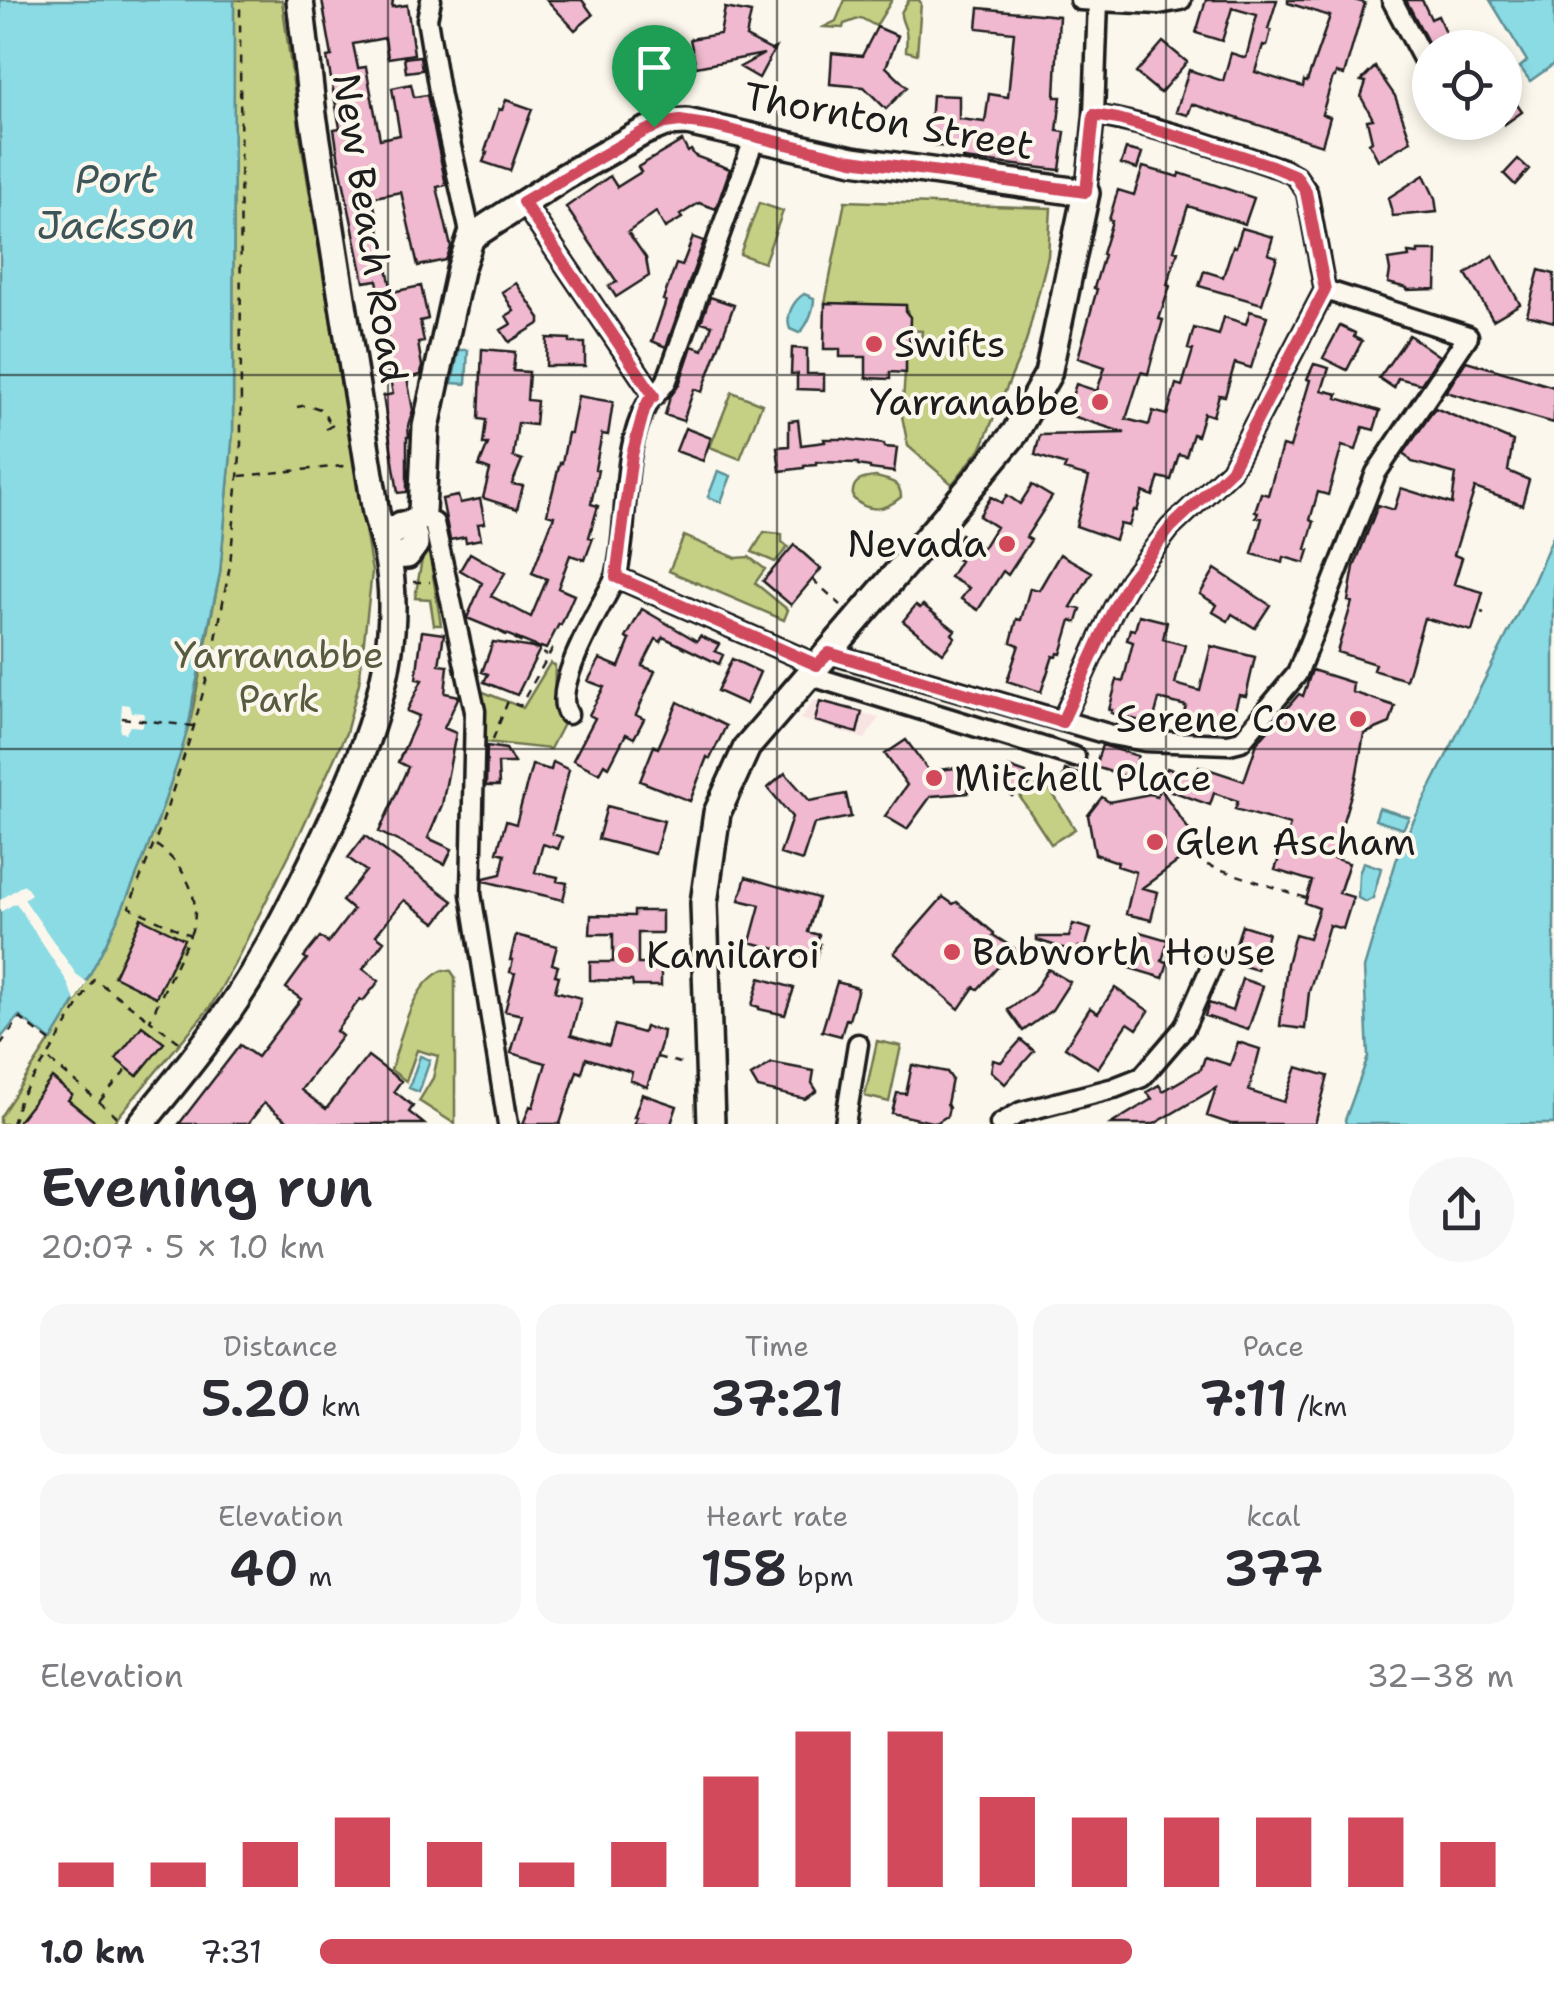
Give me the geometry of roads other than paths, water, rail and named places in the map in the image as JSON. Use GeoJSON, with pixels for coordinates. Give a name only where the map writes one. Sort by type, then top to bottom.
{"type":"FeatureCollection","features":[{"type":"Feature","properties":{"kind":"street","name":"New Beach Road"},"geometry":{"type":"LineString","coordinates":[[300,0],[361,470],[384,508],[407,535]]}},
{"type":"Feature","properties":{"kind":"street"},"geometry":{"type":"LineString","coordinates":[[129,1120],[195,1056],[260,963],[324,839],[369,734],[384,678],[428,413],[471,237],[427,20],[431,0]]}},
{"type":"Feature","properties":{"kind":"street"},"geometry":{"type":"LineString","coordinates":[[711,1124],[704,903],[716,813],[747,747],[1015,432],[1048,374],[1086,192],[1094,115],[1092,0],[1159,4],[1181,0]]}},
{"type":"Feature","properties":{"kind":"street"},"geometry":{"type":"LineString","coordinates":[[1392,0],[1412,38]]}},
{"type":"Feature","properties":{"kind":"street"},"geometry":{"type":"LineString","coordinates":[[1062,722],[1130,580],[1170,528],[1231,470],[1325,290],[1306,192],[1296,176],[1199,142],[1094,115]]}},
{"type":"Feature","properties":{"kind":"street","name":"Thornton Street"},"geometry":{"type":"LineString","coordinates":[[471,237],[523,202],[665,123],[686,122],[852,160],[1086,192]]}},
{"type":"Feature","properties":{"kind":"street"},"geometry":{"type":"LineString","coordinates":[[568,714],[562,701],[567,679],[616,577],[632,455],[644,410],[667,380],[756,137]]}},
{"type":"Feature","properties":{"kind":"street"},"geometry":{"type":"LineString","coordinates":[[523,202],[654,396]]}},
{"type":"Feature","properties":{"kind":"street"},"geometry":{"type":"LineString","coordinates":[[818,664],[1145,741],[1241,741],[1297,674],[1376,473],[1468,336],[1325,290]]}},
{"type":"Feature","properties":{"kind":"street"},"geometry":{"type":"LineString","coordinates":[[407,535],[475,711],[470,894],[508,1124]]}},
{"type":"Feature","properties":{"kind":"street"},"geometry":{"type":"LineString","coordinates":[[616,577],[818,664],[1076,757]]}},
{"type":"Feature","properties":{"kind":"street"},"geometry":{"type":"LineString","coordinates":[[1000,1124],[1021,1112],[1142,1078],[1184,1028],[1215,958]]}},
{"type":"Feature","properties":{"kind":"street"},"geometry":{"type":"LineString","coordinates":[[845,1124],[858,1044]]}},
{"type":"Feature","properties":{"kind":"water","name":"Port Jackson"},"geometry":{"type":"Polygon","coordinates":[[[0,0],[234,0],[233,431],[220,573],[187,732],[158,821],[103,950],[51,1041],[19,1016],[0,1039],[0,0]]]}},
{"type":"Feature","properties":{"kind":"water"},"geometry":{"type":"Polygon","coordinates":[[[1490,0],[1554,0],[1554,64],[1530,81],[1522,70],[1527,61],[1522,53],[1522,30],[1508,30],[1490,0]]]}},
{"type":"Feature","properties":{"kind":"water"},"geometry":{"type":"Polygon","coordinates":[[[804,294],[814,298],[814,302],[808,322],[799,333],[790,329],[789,314],[804,294]]]}},
{"type":"Feature","properties":{"kind":"water"},"geometry":{"type":"Polygon","coordinates":[[[459,350],[468,350],[466,384],[452,383],[459,350]]]}},
{"type":"Feature","properties":{"kind":"water"},"geometry":{"type":"Polygon","coordinates":[[[718,471],[731,476],[721,502],[708,497],[718,471]]]}},
{"type":"Feature","properties":{"kind":"water"},"geometry":{"type":"Polygon","coordinates":[[[1554,534],[1554,1124],[1346,1124],[1368,1057],[1364,968],[1400,848],[1554,534]]]}},
{"type":"Feature","properties":{"kind":"water"},"geometry":{"type":"Polygon","coordinates":[[[1379,808],[1409,817],[1403,829],[1375,820],[1379,808]]]}},
{"type":"Feature","properties":{"kind":"water"},"geometry":{"type":"Polygon","coordinates":[[[1363,862],[1381,868],[1373,898],[1366,902],[1358,898],[1363,862]]]}},
{"type":"Feature","properties":{"kind":"water"},"geometry":{"type":"Polygon","coordinates":[[[420,1056],[430,1060],[419,1092],[409,1088],[420,1056]]]}},
{"type":"Feature","properties":{"kind":"place","name":"Swifts"},"geometry":{"type":"Point","coordinates":[874,344]}},
{"type":"Feature","properties":{"kind":"place","name":"Yarranabbe"},"geometry":{"type":"Point","coordinates":[1100,402]}},
{"type":"Feature","properties":{"kind":"place","name":"Nevada"},"geometry":{"type":"Point","coordinates":[1007,544]}},
{"type":"Feature","properties":{"kind":"place","name":"Serene Cove"},"geometry":{"type":"Point","coordinates":[1358,719]}},
{"type":"Feature","properties":{"kind":"place","name":"Mitchell Place"},"geometry":{"type":"Point","coordinates":[934,778]}},
{"type":"Feature","properties":{"kind":"place","name":"Glen Ascham"},"geometry":{"type":"Point","coordinates":[1155,842]}},
{"type":"Feature","properties":{"kind":"place","name":"Babworth House"},"geometry":{"type":"Point","coordinates":[952,952]}},
{"type":"Feature","properties":{"kind":"place","name":"Kamilaroi"},"geometry":{"type":"Point","coordinates":[626,955]}},
{"type":"Feature","properties":{"kind":"park label","name":"Yarranabbe Park"},"geometry":{"type":"Point","coordinates":[279,677]}}]}
